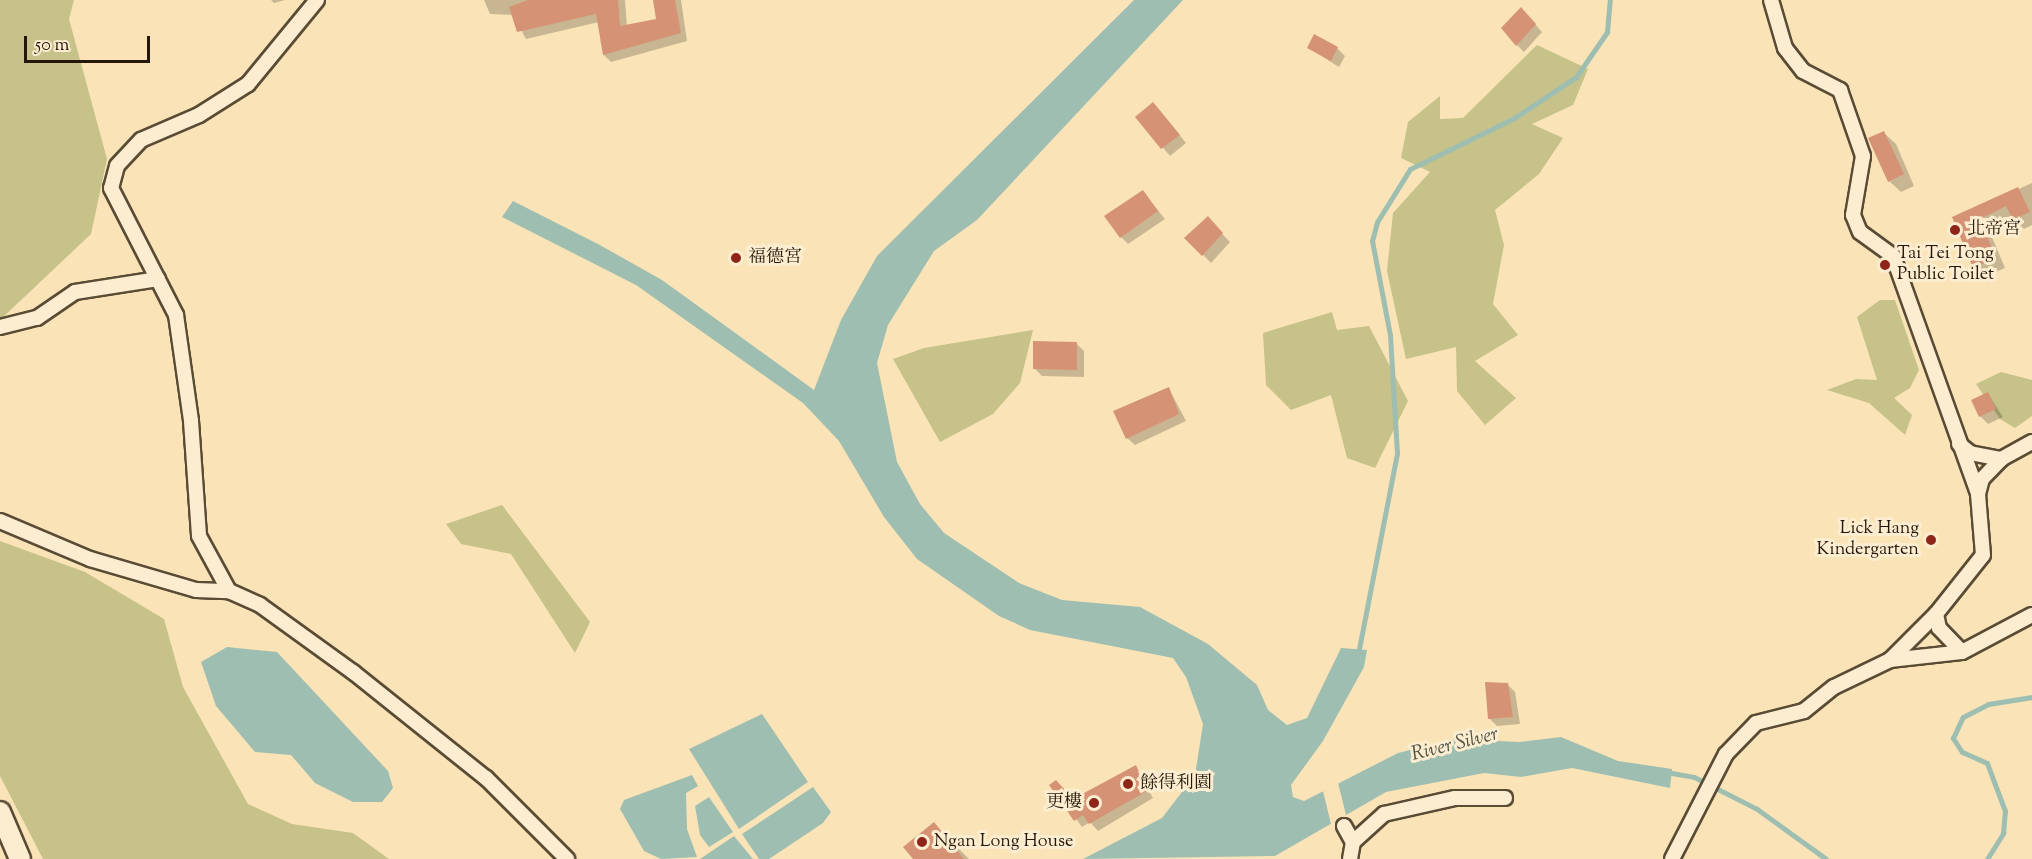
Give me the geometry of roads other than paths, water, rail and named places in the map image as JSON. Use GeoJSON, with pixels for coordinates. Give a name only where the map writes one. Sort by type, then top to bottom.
{"type":"FeatureCollection","features":[{"type":"Feature","properties":{"kind":"main road"},"geometry":{"type":"LineString","coordinates":[[0,812],[20,859]]}},
{"type":"Feature","properties":{"kind":"street"},"geometry":{"type":"LineString","coordinates":[[229,591],[199,536],[191,421],[176,315],[111,188],[117,166],[141,140],[199,115],[248,84],[317,0]]}},
{"type":"Feature","properties":{"kind":"street"},"geometry":{"type":"LineString","coordinates":[[1771,0],[1785,48],[1803,71],[1840,90],[1863,156],[1853,215],[1860,232],[1893,256],[1978,494],[1983,555],[1936,614],[1890,660]]}},
{"type":"Feature","properties":{"kind":"street"},"geometry":{"type":"LineString","coordinates":[[0,327],[37,318],[75,292],[158,279]]}},
{"type":"Feature","properties":{"kind":"street"},"geometry":{"type":"LineString","coordinates":[[1978,494],[1982,479],[2001,459],[2032,442]]}},
{"type":"Feature","properties":{"kind":"street"},"geometry":{"type":"LineString","coordinates":[[1959,443],[1970,453],[2001,459]]}},
{"type":"Feature","properties":{"kind":"street"},"geometry":{"type":"LineString","coordinates":[[0,521],[90,559],[196,590],[229,591],[260,605],[353,672],[486,778],[567,859]]}},
{"type":"Feature","properties":{"kind":"street"},"geometry":{"type":"LineString","coordinates":[[1936,614],[1939,628],[1962,652]]}},
{"type":"Feature","properties":{"kind":"street"},"geometry":{"type":"LineString","coordinates":[[1672,859],[1700,809],[1726,754],[1756,723],[1804,711],[1844,682],[1890,660],[1962,652],[2032,615]]}},
{"type":"Feature","properties":{"kind":"street"},"geometry":{"type":"LineString","coordinates":[[1350,859],[1353,842],[1384,814],[1455,798],[1505,798]]}},
{"type":"Feature","properties":{"kind":"street"},"geometry":{"type":"LineString","coordinates":[[1344,826],[1353,842]]}},
{"type":"Feature","properties":{"kind":"water"},"geometry":{"type":"Polygon","coordinates":[[[1134,0],[1183,0],[977,220],[934,251],[888,325],[877,363],[897,462],[920,504],[944,533],[1019,583],[1062,600],[1140,607],[1208,644],[1257,685],[1268,710],[1287,725],[1307,718],[1341,648],[1367,650],[1364,667],[1323,741],[1291,785],[1293,797],[1304,801],[1398,753],[1455,739],[1519,742],[1561,737],[1618,761],[1672,769],[1670,788],[1572,768],[1521,777],[1484,773],[1386,792],[1275,856],[1083,859],[1162,818],[1195,775],[1203,724],[1186,677],[1173,658],[1030,630],[999,616],[917,559],[884,517],[839,441],[803,403],[636,285],[502,217],[513,201],[598,244],[662,280],[814,390],[841,320],[877,256],[1134,0]]]}},
{"type":"Feature","properties":{"kind":"water"},"geometry":{"type":"Polygon","coordinates":[[[227,647],[277,652],[388,771],[393,788],[382,802],[353,802],[315,783],[291,755],[255,752],[216,706],[201,662],[227,647]]]}},
{"type":"Feature","properties":{"kind":"water"},"geometry":{"type":"Polygon","coordinates":[[[762,714],[808,782],[739,829],[689,749],[762,714]]]}},
{"type":"Feature","properties":{"kind":"water"},"geometry":{"type":"Polygon","coordinates":[[[692,775],[698,786],[686,793],[687,829],[697,857],[661,859],[644,851],[620,809],[624,800],[692,775]]]}},
{"type":"Feature","properties":{"kind":"water"},"geometry":{"type":"Polygon","coordinates":[[[813,787],[831,812],[823,823],[769,859],[759,859],[742,834],[813,787]]]}},
{"type":"Feature","properties":{"kind":"water"},"geometry":{"type":"Polygon","coordinates":[[[709,797],[733,832],[709,847],[700,835],[695,806],[709,797]]]}},
{"type":"Feature","properties":{"kind":"water"},"geometry":{"type":"Polygon","coordinates":[[[734,836],[753,859],[700,859],[734,836]]]}},
{"type":"Feature","properties":{"kind":"waterway"},"geometry":{"type":"LineString","coordinates":[[1358,654],[1397,453],[1390,335],[1372,241],[1377,222],[1410,169],[1514,118],[1576,77],[1607,32],[1610,0]]}},
{"type":"Feature","properties":{"kind":"waterway","name":"River Silver"},"geometry":{"type":"LineString","coordinates":[[1987,859],[2003,833],[2005,811],[1987,763],[1962,752],[1953,738],[1963,717],[1988,704],[2032,697]]}},
{"type":"Feature","properties":{"kind":"waterway","name":"River Silver"},"geometry":{"type":"LineString","coordinates":[[1666,772],[1694,777],[1757,809],[1826,859]]}},
{"type":"Feature","properties":{"kind":"place","name":"北帝宮"},"geometry":{"type":"Point","coordinates":[1955,230]}},
{"type":"Feature","properties":{"kind":"place","name":"福德宮"},"geometry":{"type":"Point","coordinates":[736,258]}},
{"type":"Feature","properties":{"kind":"place","name":"Tai Tei Tong Public Toilet"},"geometry":{"type":"Point","coordinates":[1885,265]}},
{"type":"Feature","properties":{"kind":"place","name":"Lick Hang Kindergarten"},"geometry":{"type":"Point","coordinates":[1931,540]}},
{"type":"Feature","properties":{"kind":"place","name":"餘得利園"},"geometry":{"type":"Point","coordinates":[1128,784]}},
{"type":"Feature","properties":{"kind":"place","name":"更樓"},"geometry":{"type":"Point","coordinates":[1094,803]}},
{"type":"Feature","properties":{"kind":"place","name":"Ngan Long House"},"geometry":{"type":"Point","coordinates":[922,842]}}]}
